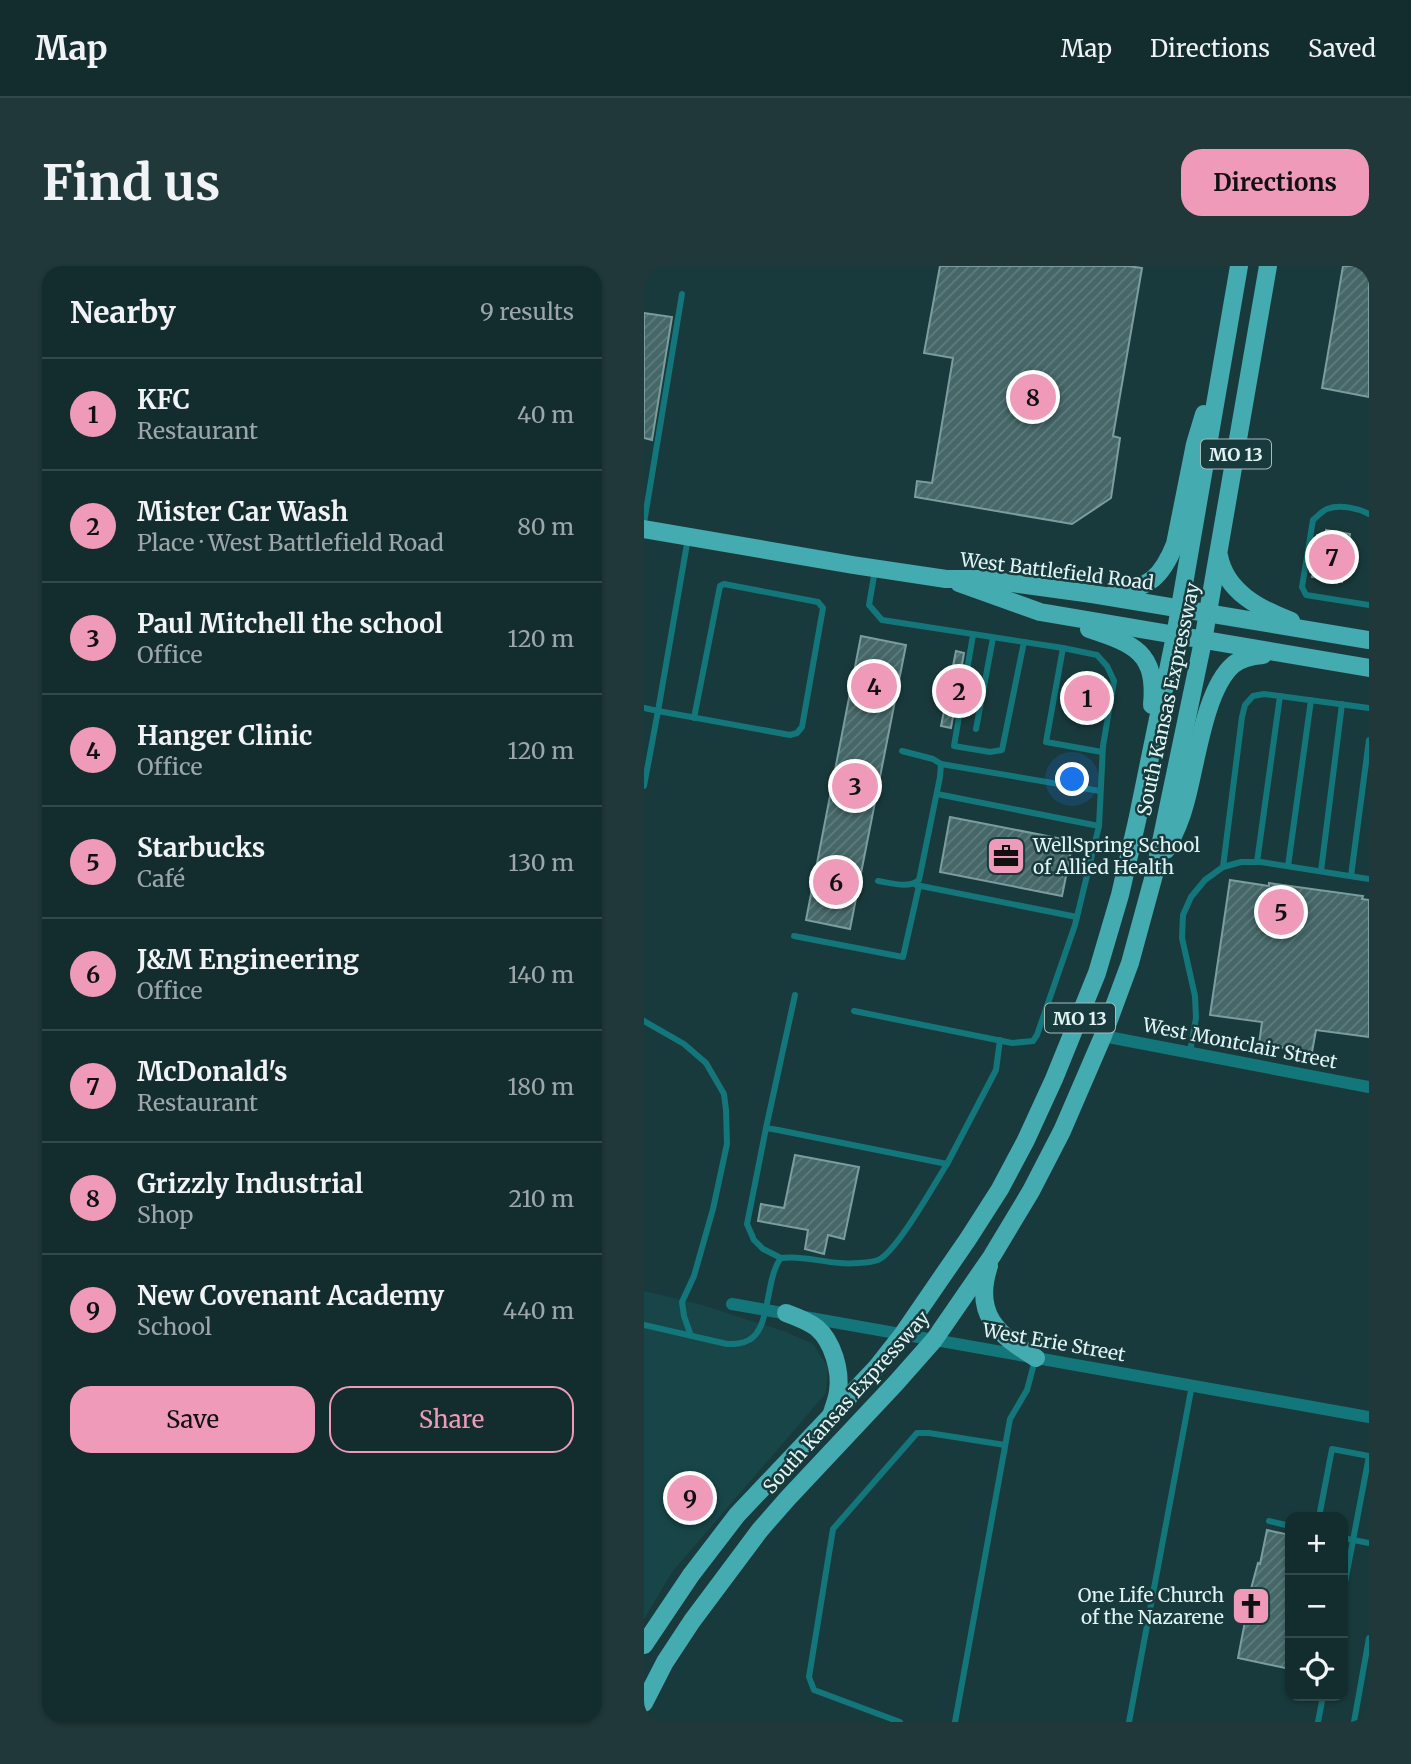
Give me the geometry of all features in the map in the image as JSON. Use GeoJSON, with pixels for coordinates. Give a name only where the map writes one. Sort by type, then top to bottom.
{"type":"FeatureCollection","features":[{"type":"Feature","properties":{"kind":"main road","name":"South Kansas Expressway"},"geometry":{"type":"LineString","coordinates":[[644,1645],[691,1575],[737,1515],[876,1368],[902,1335],[1000,1189],[1049,1091],[1097,973],[1120,895],[1174,636],[1239,266]]}},
{"type":"Feature","properties":{"kind":"main road","name":"South Kansas Expressway"},"geometry":{"type":"LineString","coordinates":[[644,1703],[665,1662],[692,1621],[760,1530],[934,1340],[992,1256],[1031,1191],[1062,1131],[1103,1036],[1130,963],[1154,875],[1203,641],[1269,266]]}},
{"type":"Feature","properties":{"kind":"main road"},"geometry":{"type":"LineString","coordinates":[[1092,594],[1116,593],[1138,588],[1152,580],[1165,566],[1175,544],[1201,422],[1223,365]]}},
{"type":"Feature","properties":{"kind":"main road","name":"West Battlefield Road"},"geometry":{"type":"LineString","coordinates":[[644,529],[946,579],[981,579],[1092,594],[1362,639]]}},
{"type":"Feature","properties":{"kind":"main road"},"geometry":{"type":"LineString","coordinates":[[1219,554],[1223,570],[1231,583],[1254,603],[1294,622],[1362,639]]}},
{"type":"Feature","properties":{"kind":"main road","name":"West Battlefield Road"},"geometry":{"type":"LineString","coordinates":[[946,579],[1040,612],[1369,668]]}},
{"type":"Feature","properties":{"kind":"main road"},"geometry":{"type":"LineString","coordinates":[[1040,612],[1127,644],[1148,662],[1153,679],[1153,702],[1137,821]]}},
{"type":"Feature","properties":{"kind":"main road"},"geometry":{"type":"LineString","coordinates":[[1154,875],[1186,803],[1205,721],[1221,681],[1233,664],[1241,660],[1250,656],[1280,654]]}},
{"type":"Feature","properties":{"kind":"main road"},"geometry":{"type":"LineString","coordinates":[[992,1256],[986,1273],[984,1293],[989,1318],[1008,1339],[1035,1358]]}},
{"type":"Feature","properties":{"kind":"main road"},"geometry":{"type":"LineString","coordinates":[[786,1313],[816,1327],[832,1351],[838,1370],[839,1387],[832,1416]]}},
{"type":"Feature","properties":{"kind":"street","name":"West Montclair Street"},"geometry":{"type":"LineString","coordinates":[[1103,1036],[1369,1087]]}},
{"type":"Feature","properties":{"kind":"street","name":"West Erie Street"},"geometry":{"type":"LineString","coordinates":[[732,1304],[1369,1417]]}},
{"type":"Feature","properties":{"kind":"lane"},"geometry":{"type":"LineString","coordinates":[[644,523],[647,484],[682,294]]}},
{"type":"Feature","properties":{"kind":"lane"},"geometry":{"type":"LineString","coordinates":[[1369,514],[1358,509],[1341,507],[1327,509],[1313,520],[1302,587],[1306,595],[1369,605]]}},
{"type":"Feature","properties":{"kind":"lane"},"geometry":{"type":"LineString","coordinates":[[644,786],[688,536]]}},
{"type":"Feature","properties":{"kind":"lane"},"geometry":{"type":"LineString","coordinates":[[854,1011],[1012,1043],[1033,1041],[1077,917],[1099,826],[1102,752],[1114,681],[1107,666],[1097,655],[882,620],[869,605],[875,568]]}},
{"type":"Feature","properties":{"kind":"lane"},"geometry":{"type":"LineString","coordinates":[[644,709],[658,711],[694,718],[790,735],[797,733],[802,727],[823,608],[818,602],[724,584],[720,586],[694,718]]}},
{"type":"Feature","properties":{"kind":"lane"},"geometry":{"type":"LineString","coordinates":[[973,635],[954,746],[990,752],[1002,750],[1024,642]]}},
{"type":"Feature","properties":{"kind":"lane"},"geometry":{"type":"LineString","coordinates":[[976,729],[993,638]]}},
{"type":"Feature","properties":{"kind":"lane"},"geometry":{"type":"LineString","coordinates":[[1063,648],[1046,742],[1102,752]]}},
{"type":"Feature","properties":{"kind":"lane"},"geometry":{"type":"LineString","coordinates":[[1223,867],[1242,717],[1245,705],[1253,696],[1264,694],[1369,708]]}},
{"type":"Feature","properties":{"kind":"lane"},"geometry":{"type":"LineString","coordinates":[[1257,862],[1280,696]]}},
{"type":"Feature","properties":{"kind":"lane"},"geometry":{"type":"LineString","coordinates":[[1289,866],[1311,700]]}},
{"type":"Feature","properties":{"kind":"lane"},"geometry":{"type":"LineString","coordinates":[[1321,872],[1342,704]]}},
{"type":"Feature","properties":{"kind":"lane"},"geometry":{"type":"LineString","coordinates":[[1351,876],[1369,740]]}},
{"type":"Feature","properties":{"kind":"lane"},"geometry":{"type":"LineString","coordinates":[[902,751],[933,759],[941,764],[1101,791]]}},
{"type":"Feature","properties":{"kind":"lane"},"geometry":{"type":"LineString","coordinates":[[794,936],[904,957],[941,764]]}},
{"type":"Feature","properties":{"kind":"lane"},"geometry":{"type":"LineString","coordinates":[[937,794],[1099,826]]}},
{"type":"Feature","properties":{"kind":"lane"},"geometry":{"type":"LineString","coordinates":[[1189,1052],[1196,1017],[1195,996],[1182,938],[1183,915],[1191,897],[1205,880],[1223,867],[1241,862],[1289,866],[1369,879]]}},
{"type":"Feature","properties":{"kind":"lane"},"geometry":{"type":"LineString","coordinates":[[878,881],[917,885],[1077,917]]}},
{"type":"Feature","properties":{"kind":"lane"},"geometry":{"type":"LineString","coordinates":[[795,995],[747,1224],[754,1240],[781,1258],[793,1256],[842,1264],[877,1261],[888,1254],[947,1164],[996,1070],[1000,1040]]}},
{"type":"Feature","properties":{"kind":"lane"},"geometry":{"type":"LineString","coordinates":[[644,1021],[684,1044],[706,1063],[724,1094],[727,1144],[713,1209],[694,1276],[682,1302],[691,1336]]}},
{"type":"Feature","properties":{"kind":"lane"},"geometry":{"type":"LineString","coordinates":[[766,1128],[947,1164]]}},
{"type":"Feature","properties":{"kind":"lane"},"geometry":{"type":"LineString","coordinates":[[644,1325],[727,1344],[752,1340],[766,1310],[772,1275],[781,1258]]}},
{"type":"Feature","properties":{"kind":"lane"},"geometry":{"type":"LineString","coordinates":[[955,1722],[1010,1419],[1027,1390],[1035,1358]]}},
{"type":"Feature","properties":{"kind":"lane"},"geometry":{"type":"LineString","coordinates":[[1129,1722],[1192,1385]]}},
{"type":"Feature","properties":{"kind":"lane"},"geometry":{"type":"LineString","coordinates":[[900,1722],[814,1690],[809,1677],[833,1529],[917,1433],[1005,1445]]}},
{"type":"Feature","properties":{"kind":"lane"},"geometry":{"type":"LineString","coordinates":[[1320,1512],[1332,1449],[1369,1456],[1346,1575]]}},
{"type":"Feature","properties":{"kind":"lane"},"geometry":{"type":"LineString","coordinates":[[1269,1521],[1285,1525]]}},
{"type":"Feature","properties":{"kind":"lane"},"geometry":{"type":"LineString","coordinates":[[1348,1539],[1369,1543]]}},
{"type":"Feature","properties":{"kind":"lane"},"geometry":{"type":"LineString","coordinates":[[1354,1722],[1369,1638]]}},
{"type":"Feature","properties":{"kind":"lane"},"geometry":{"type":"LineString","coordinates":[[1318,1722],[1322,1701]]}},
{"type":"Feature","properties":{"kind":"shaded area"},"geometry":{"type":"Polygon","coordinates":[[[644,1291],[702,1305],[786,1332],[813,1344],[828,1367],[826,1393],[672,1572],[644,1619],[644,1291]]]}},
{"type":"Feature","properties":{"kind":"building"},"geometry":{"type":"Polygon","coordinates":[[[940,266],[1142,268],[1113,436],[1120,438],[1111,498],[1072,524],[915,497],[917,481],[932,483],[953,358],[924,353],[940,266]]]}},
{"type":"Feature","properties":{"kind":"building"},"geometry":{"type":"Polygon","coordinates":[[[1343,266],[1369,266],[1369,397],[1322,388],[1343,266]]]}},
{"type":"Feature","properties":{"kind":"building"},"geometry":{"type":"Polygon","coordinates":[[[644,313],[672,317],[652,440],[644,438],[644,313]]]}},
{"type":"Feature","properties":{"kind":"building"},"geometry":{"type":"Polygon","coordinates":[[[1326,530],[1350,534],[1342,582],[1321,580],[1312,577],[1313,573],[1310,572],[1317,535],[1325,536],[1326,530]]]}},
{"type":"Feature","properties":{"kind":"building"},"geometry":{"type":"Polygon","coordinates":[[[861,636],[906,645],[850,929],[806,920],[861,636]]]}},
{"type":"Feature","properties":{"kind":"building"},"geometry":{"type":"Polygon","coordinates":[[[956,651],[964,653],[951,728],[941,726],[956,651]]]}},
{"type":"Feature","properties":{"kind":"building"},"geometry":{"type":"Polygon","coordinates":[[[1079,673],[1103,677],[1093,722],[1072,718],[1079,673]]]}},
{"type":"Feature","properties":{"kind":"building","name":"WellSpring School of Allied Health"},"geometry":{"type":"Polygon","coordinates":[[[950,817],[1073,841],[1062,896],[940,872],[950,817]]]}},
{"type":"Feature","properties":{"kind":"building"},"geometry":{"type":"Polygon","coordinates":[[[1230,880],[1363,896],[1362,899],[1369,900],[1369,1037],[1316,1030],[1312,1052],[1259,1044],[1262,1022],[1210,1015],[1230,880]]]}},
{"type":"Feature","properties":{"kind":"building"},"geometry":{"type":"Polygon","coordinates":[[[795,1155],[859,1167],[844,1239],[828,1235],[824,1254],[805,1249],[808,1230],[758,1221],[761,1204],[784,1208],[795,1155]]]}},
{"type":"Feature","properties":{"kind":"building"},"geometry":{"type":"Polygon","coordinates":[[[1267,1530],[1285,1534],[1285,1668],[1238,1658],[1252,1585],[1258,1563],[1260,1564],[1267,1530]]]}},
{"type":"Feature","properties":{"kind":"place","name":"Grizzly Industrial"},"geometry":{"type":"Point","coordinates":[1033,397]}},
{"type":"Feature","properties":{"kind":"place","name":"McDonald's"},"geometry":{"type":"Point","coordinates":[1332,557]}},
{"type":"Feature","properties":{"kind":"place","name":"Hanger Clinic"},"geometry":{"type":"Point","coordinates":[874,686]}},
{"type":"Feature","properties":{"kind":"place","name":"Mister Car Wash"},"geometry":{"type":"Point","coordinates":[959,691]}},
{"type":"Feature","properties":{"kind":"place","name":"KFC"},"geometry":{"type":"Point","coordinates":[1087,698]}},
{"type":"Feature","properties":{"kind":"place","name":"Paul Mitchell the school"},"geometry":{"type":"Point","coordinates":[855,786]}},
{"type":"Feature","properties":{"kind":"place","name":"WellSpring School of Allied Health"},"geometry":{"type":"Point","coordinates":[1006,856]}},
{"type":"Feature","properties":{"kind":"place","name":"J&M Engineering"},"geometry":{"type":"Point","coordinates":[836,882]}},
{"type":"Feature","properties":{"kind":"place","name":"Starbucks"},"geometry":{"type":"Point","coordinates":[1281,912]}},
{"type":"Feature","properties":{"kind":"place","name":"New Covenant Academy"},"geometry":{"type":"Point","coordinates":[690,1498]}},
{"type":"Feature","properties":{"kind":"place","name":"One Life Church of the Nazarene"},"geometry":{"type":"Point","coordinates":[1251,1606]}}]}
